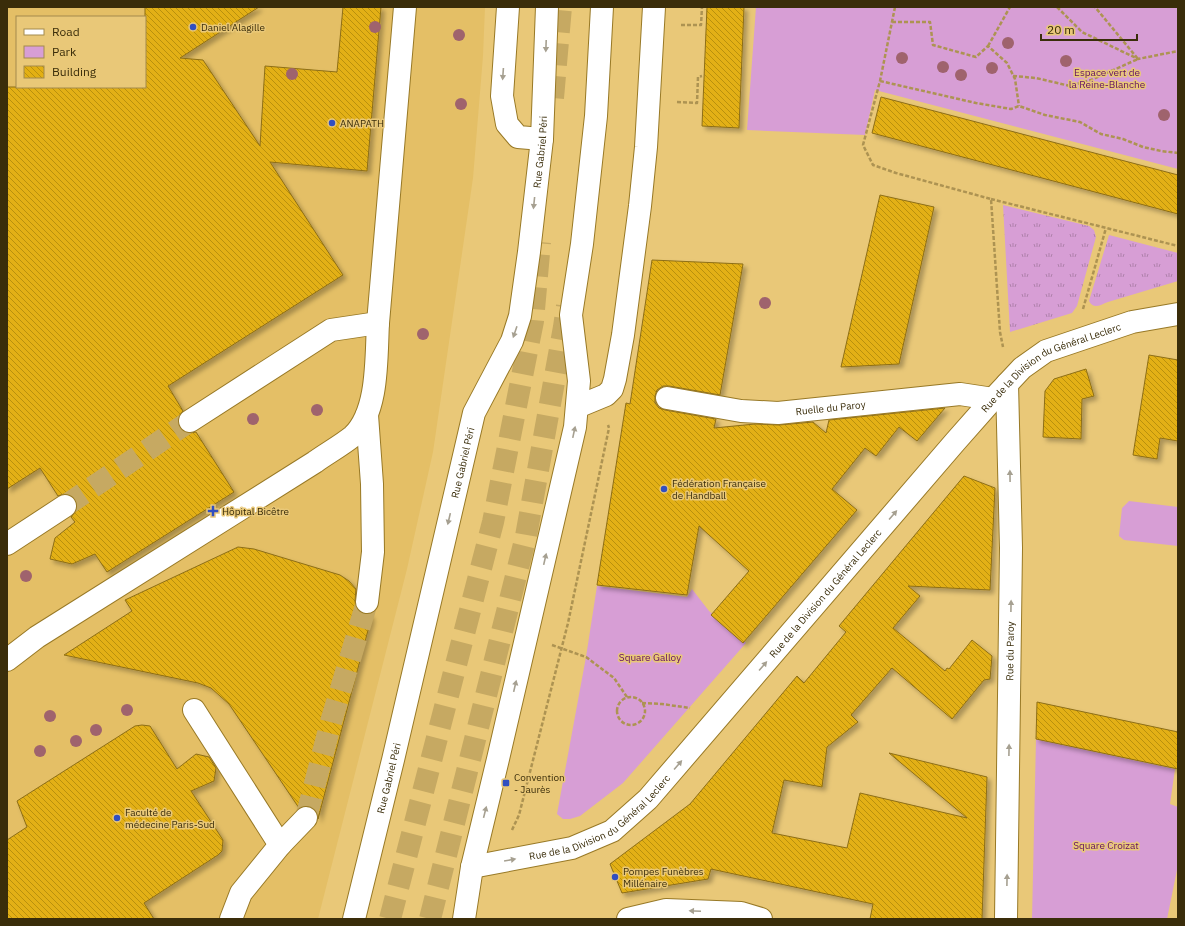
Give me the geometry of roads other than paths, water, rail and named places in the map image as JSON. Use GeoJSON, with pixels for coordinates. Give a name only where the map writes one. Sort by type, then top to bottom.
{"type":"FeatureCollection","features":[{"type":"Feature","properties":{"kind":"main road"},"geometry":{"type":"LineString","coordinates":[[11,651],[44,633],[315,462],[353,436],[367,415],[372,399],[375,372],[405,7]]}},
{"type":"Feature","properties":{"kind":"main road"},"geometry":{"type":"LineString","coordinates":[[508,7],[502,96],[507,124],[518,137],[542,139]]}},
{"type":"Feature","properties":{"kind":"main road","name":"Rue Gabriel Péri"},"geometry":{"type":"LineString","coordinates":[[354,919],[393,760],[474,413],[512,341],[520,316],[542,139],[547,7]]}},
{"type":"Feature","properties":{"kind":"main road"},"geometry":{"type":"LineString","coordinates":[[464,919],[472,867],[575,427],[579,380],[572,315],[582,244],[596,116],[602,7]]}},
{"type":"Feature","properties":{"kind":"main road"},"geometry":{"type":"LineString","coordinates":[[577,407],[606,394],[612,388],[615,379],[623,335],[640,206],[646,147],[654,7]]}},
{"type":"Feature","properties":{"kind":"main road","name":"Rue de la Division du Général Leclerc"},"geometry":{"type":"LineString","coordinates":[[472,867],[572,848],[612,831],[648,799],[1000,391],[1022,368],[1046,351],[1132,322],[1178,314]]}},
{"type":"Feature","properties":{"kind":"main road"},"geometry":{"type":"LineString","coordinates":[[190,421],[331,330],[378,323]]}},
{"type":"Feature","properties":{"kind":"main road","name":"Ruelle du Paroy"},"geometry":{"type":"LineString","coordinates":[[667,398],[741,411],[778,413],[1000,391]]}},
{"type":"Feature","properties":{"kind":"main road","name":"Rue du Paroy"},"geometry":{"type":"LineString","coordinates":[[1000,391],[1011,548],[1006,919]]}},
{"type":"Feature","properties":{"kind":"main road"},"geometry":{"type":"LineString","coordinates":[[366,602],[374,552],[372,484],[367,415]]}},
{"type":"Feature","properties":{"kind":"main road"},"geometry":{"type":"LineString","coordinates":[[7,544],[65,506]]}},
{"type":"Feature","properties":{"kind":"main road"},"geometry":{"type":"LineString","coordinates":[[194,710],[280,845]]}},
{"type":"Feature","properties":{"kind":"main road"},"geometry":{"type":"LineString","coordinates":[[232,919],[241,893],[280,845],[306,818]]}},
{"type":"Feature","properties":{"kind":"main road"},"geometry":{"type":"LineString","coordinates":[[628,919],[666,910],[741,913],[761,919]]}},
{"type":"Feature","properties":{"kind":"tunnel"},"geometry":{"type":"LineString","coordinates":[[553,98],[561,7]]}},
{"type":"Feature","properties":{"kind":"tunnel"},"geometry":{"type":"LineString","coordinates":[[390,919],[493,522],[533,321],[540,242]]}},
{"type":"Feature","properties":{"kind":"tunnel"},"geometry":{"type":"LineString","coordinates":[[430,919],[526,536],[567,306]]}},
{"type":"Feature","properties":{"kind":"tunnel"},"geometry":{"type":"LineString","coordinates":[[65,506],[190,421]]}},
{"type":"Feature","properties":{"kind":"tunnel"},"geometry":{"type":"LineString","coordinates":[[306,818],[331,722],[367,602]]}},
{"type":"Feature","properties":{"kind":"place","name":"Daniel Alagille"},"geometry":{"type":"Point","coordinates":[193,27]}},
{"type":"Feature","properties":{"kind":"place","name":"ANAPATH"},"geometry":{"type":"Point","coordinates":[332,123]}},
{"type":"Feature","properties":{"kind":"place","name":"Fédération Française de Handball"},"geometry":{"type":"Point","coordinates":[664,489]}},
{"type":"Feature","properties":{"kind":"place","name":"Hôpital Bicêtre"},"geometry":{"type":"Point","coordinates":[213,511]}},
{"type":"Feature","properties":{"kind":"place","name":"Convention - Jaurès"},"geometry":{"type":"Point","coordinates":[506,783]}},
{"type":"Feature","properties":{"kind":"place","name":"Faculté de médecine Paris-Sud"},"geometry":{"type":"Point","coordinates":[117,818]}},
{"type":"Feature","properties":{"kind":"place","name":"Pompes Funèbres Millénaire"},"geometry":{"type":"Point","coordinates":[615,877]}},
{"type":"Feature","properties":{"kind":"park label","name":"Espace vert de la Reine-Blanche"},"geometry":{"type":"Point","coordinates":[1107,78]}},
{"type":"Feature","properties":{"kind":"park label","name":"Square Galloy"},"geometry":{"type":"Point","coordinates":[650,657]}},
{"type":"Feature","properties":{"kind":"park label","name":"Square Croizat"},"geometry":{"type":"Point","coordinates":[1106,845]}}]}
